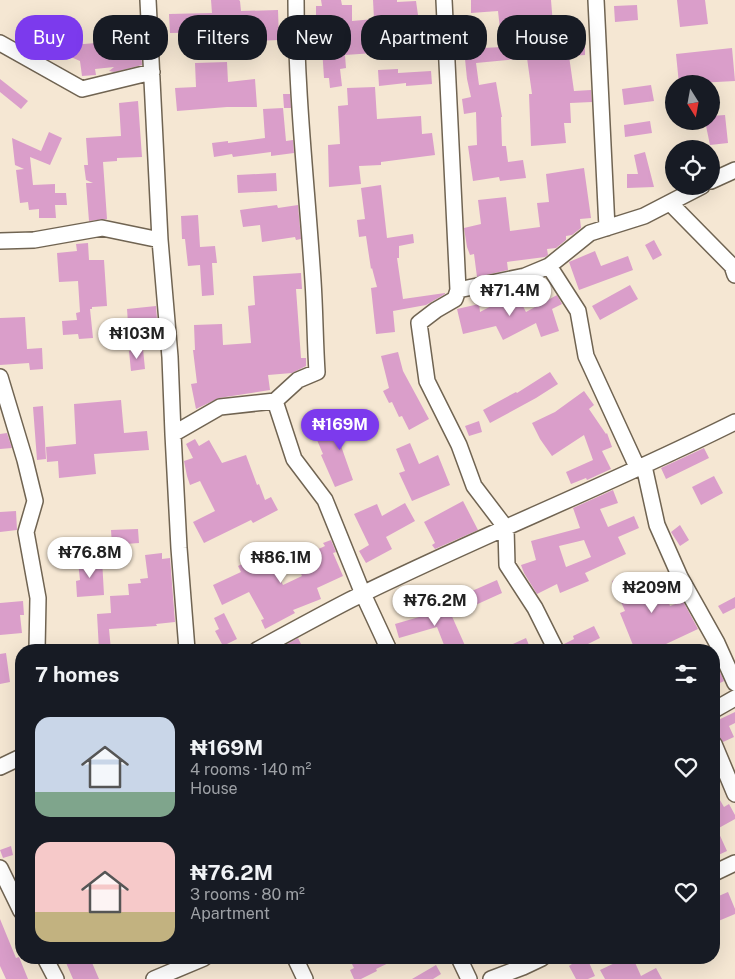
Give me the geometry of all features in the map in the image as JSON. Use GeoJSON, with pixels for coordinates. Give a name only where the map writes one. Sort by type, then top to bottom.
{"type":"FeatureCollection","features":[{"type":"Feature","properties":{"kind":"street"},"geometry":{"type":"LineString","coordinates":[[148,0],[160,240],[170,357],[179,548],[187,644]]}},
{"type":"Feature","properties":{"kind":"street"},"geometry":{"type":"LineString","coordinates":[[173,434],[220,407],[275,401],[298,380],[317,372],[313,281],[296,42],[296,0]]}},
{"type":"Feature","properties":{"kind":"street"},"geometry":{"type":"LineString","coordinates":[[444,0],[458,290],[455,299],[419,323],[427,381],[459,444],[474,486],[506,528],[508,564],[535,608],[553,644]]}},
{"type":"Feature","properties":{"kind":"street"},"geometry":{"type":"LineString","coordinates":[[596,0],[607,228]]}},
{"type":"Feature","properties":{"kind":"street"},"geometry":{"type":"LineString","coordinates":[[0,43],[82,89],[152,72]]}},
{"type":"Feature","properties":{"kind":"street"},"geometry":{"type":"LineString","coordinates":[[720,178],[735,170]]}},
{"type":"Feature","properties":{"kind":"street"},"geometry":{"type":"LineString","coordinates":[[458,290],[524,276],[549,266],[590,233],[644,216],[685,195]]}},
{"type":"Feature","properties":{"kind":"street"},"geometry":{"type":"LineString","coordinates":[[670,203],[732,266],[735,276]]}},
{"type":"Feature","properties":{"kind":"street"},"geometry":{"type":"LineString","coordinates":[[0,241],[34,240],[102,228],[160,240]]}},
{"type":"Feature","properties":{"kind":"street"},"geometry":{"type":"LineString","coordinates":[[549,266],[578,311],[586,356],[641,468],[657,525],[680,577],[718,644]]}},
{"type":"Feature","properties":{"kind":"street"},"geometry":{"type":"LineString","coordinates":[[0,377],[26,460],[35,501],[26,532],[38,598],[37,644]]}},
{"type":"Feature","properties":{"kind":"street"},"geometry":{"type":"LineString","coordinates":[[275,401],[294,459],[324,500],[386,644]]}},
{"type":"Feature","properties":{"kind":"street"},"geometry":{"type":"LineString","coordinates":[[268,644],[363,594],[641,468],[735,422]]}},
{"type":"Feature","properties":{"kind":"street"},"geometry":{"type":"LineString","coordinates":[[720,649],[735,683]]}},
{"type":"Feature","properties":{"kind":"street"},"geometry":{"type":"LineString","coordinates":[[720,707],[735,698]]}},
{"type":"Feature","properties":{"kind":"street"},"geometry":{"type":"LineString","coordinates":[[720,758],[735,794]]}},
{"type":"Feature","properties":{"kind":"street"},"geometry":{"type":"LineString","coordinates":[[0,766],[15,760]]}},
{"type":"Feature","properties":{"kind":"street"},"geometry":{"type":"LineString","coordinates":[[720,870],[735,863]]}},
{"type":"Feature","properties":{"kind":"street"},"geometry":{"type":"LineString","coordinates":[[0,868],[15,898]]}},
{"type":"Feature","properties":{"kind":"street"},"geometry":{"type":"LineString","coordinates":[[48,964],[56,979]]}},
{"type":"Feature","properties":{"kind":"street"},"geometry":{"type":"LineString","coordinates":[[154,979],[190,964]]}},
{"type":"Feature","properties":{"kind":"street"},"geometry":{"type":"LineString","coordinates":[[298,964],[305,979]]}},
{"type":"Feature","properties":{"kind":"street"},"geometry":{"type":"LineString","coordinates":[[462,964],[469,979]]}},
{"type":"Feature","properties":{"kind":"street"},"geometry":{"type":"LineString","coordinates":[[491,979],[529,964]]}},
{"type":"Feature","properties":{"kind":"building"},"geometry":{"type":"Polygon","coordinates":[[[211,0],[239,0],[241,11],[278,10],[277,40],[267,40],[267,15],[178,15],[178,33],[170,33],[169,14],[212,13],[211,0]]]}},
{"type":"Feature","properties":{"kind":"building"},"geometry":{"type":"Polygon","coordinates":[[[321,0],[341,0],[342,5],[352,5],[352,21],[361,20],[361,54],[351,55],[351,15],[316,15],[316,6],[322,6],[321,0]]]}},
{"type":"Feature","properties":{"kind":"building"},"geometry":{"type":"Polygon","coordinates":[[[373,0],[416,1],[418,15],[374,15],[373,0]]]}},
{"type":"Feature","properties":{"kind":"building"},"geometry":{"type":"Polygon","coordinates":[[[471,0],[551,0],[552,15],[498,15],[498,11],[471,13],[471,0]]]}},
{"type":"Feature","properties":{"kind":"building"},"geometry":{"type":"Polygon","coordinates":[[[677,0],[705,0],[708,24],[680,27],[677,0]]]}},
{"type":"Feature","properties":{"kind":"building"},"geometry":{"type":"Polygon","coordinates":[[[637,5],[638,20],[615,22],[614,6],[637,5]]]}},
{"type":"Feature","properties":{"kind":"building"},"geometry":{"type":"Polygon","coordinates":[[[93,43],[93,60],[142,60],[142,65],[114,72],[109,71],[114,67],[95,69],[96,75],[82,76],[80,61],[78,60],[83,60],[83,44],[93,43]]]}},
{"type":"Feature","properties":{"kind":"building"},"geometry":{"type":"Polygon","coordinates":[[[497,47],[497,60],[507,60],[476,63],[479,85],[496,82],[502,117],[502,146],[506,146],[508,162],[523,160],[526,178],[500,181],[499,177],[473,181],[468,146],[477,145],[476,112],[464,114],[462,99],[471,97],[465,60],[487,60],[487,48],[497,47]]]}},
{"type":"Feature","properties":{"kind":"building"},"geometry":{"type":"Polygon","coordinates":[[[732,48],[735,81],[720,82],[720,75],[678,75],[676,54],[732,48]]]}},
{"type":"Feature","properties":{"kind":"building"},"geometry":{"type":"Polygon","coordinates":[[[323,60],[345,60],[346,68],[340,69],[342,86],[330,88],[329,78],[324,78],[323,60]]]}},
{"type":"Feature","properties":{"kind":"building"},"geometry":{"type":"Polygon","coordinates":[[[527,60],[570,60],[574,91],[591,90],[592,102],[570,103],[571,123],[564,123],[566,143],[531,146],[529,94],[532,94],[527,60]]]}},
{"type":"Feature","properties":{"kind":"building"},"geometry":{"type":"Polygon","coordinates":[[[227,62],[228,82],[255,79],[257,107],[177,111],[175,88],[196,87],[195,63],[227,62]]]}},
{"type":"Feature","properties":{"kind":"building"},"geometry":{"type":"Polygon","coordinates":[[[398,69],[398,73],[431,71],[432,84],[406,86],[406,83],[379,86],[378,70],[398,69]]]}},
{"type":"Feature","properties":{"kind":"building"},"geometry":{"type":"Polygon","coordinates":[[[0,79],[28,101],[21,109],[0,92],[0,79]]]}},
{"type":"Feature","properties":{"kind":"building"},"geometry":{"type":"Polygon","coordinates":[[[651,85],[654,101],[624,105],[622,89],[651,85]]]}},
{"type":"Feature","properties":{"kind":"building"},"geometry":{"type":"Polygon","coordinates":[[[375,87],[377,119],[421,116],[422,134],[432,133],[435,155],[381,162],[381,165],[359,166],[361,184],[329,187],[328,145],[340,144],[338,106],[348,105],[347,88],[375,87]]]}},
{"type":"Feature","properties":{"kind":"building"},"geometry":{"type":"Polygon","coordinates":[[[283,94],[290,94],[291,108],[284,108],[283,94]]]}},
{"type":"Feature","properties":{"kind":"building"},"geometry":{"type":"Polygon","coordinates":[[[138,101],[142,157],[117,158],[117,161],[103,162],[107,219],[89,221],[86,183],[93,183],[86,180],[84,165],[88,165],[86,138],[121,136],[119,103],[138,101]]]}},
{"type":"Feature","properties":{"kind":"building"},"geometry":{"type":"Polygon","coordinates":[[[283,108],[286,141],[293,140],[294,153],[271,156],[271,152],[233,157],[232,154],[214,157],[212,143],[228,141],[228,143],[265,138],[263,109],[283,108]]]}},
{"type":"Feature","properties":{"kind":"building"},"geometry":{"type":"Polygon","coordinates":[[[720,115],[725,115],[728,143],[720,144],[720,140],[709,140],[707,130],[720,130],[720,115]]]}},
{"type":"Feature","properties":{"kind":"building"},"geometry":{"type":"Polygon","coordinates":[[[650,121],[652,133],[625,137],[624,125],[650,121]]]}},
{"type":"Feature","properties":{"kind":"building"},"geometry":{"type":"Polygon","coordinates":[[[49,132],[62,138],[50,165],[30,157],[33,185],[55,184],[55,193],[66,193],[67,205],[55,205],[56,218],[39,218],[39,209],[29,210],[28,202],[20,203],[16,170],[24,169],[15,165],[12,138],[41,151],[49,132]]]}},
{"type":"Feature","properties":{"kind":"building"},"geometry":{"type":"Polygon","coordinates":[[[645,152],[654,187],[627,188],[627,174],[638,174],[634,155],[645,152]]]}},
{"type":"Feature","properties":{"kind":"building"},"geometry":{"type":"Polygon","coordinates":[[[584,168],[591,218],[580,219],[581,228],[572,235],[566,236],[566,240],[556,248],[547,249],[548,255],[545,257],[507,262],[508,270],[477,277],[474,254],[470,255],[464,228],[481,224],[478,200],[506,197],[510,231],[540,227],[537,203],[549,202],[546,174],[584,168]]]}},
{"type":"Feature","properties":{"kind":"building"},"geometry":{"type":"Polygon","coordinates":[[[276,173],[277,191],[238,193],[237,175],[276,173]]]}},
{"type":"Feature","properties":{"kind":"building"},"geometry":{"type":"Polygon","coordinates":[[[381,185],[387,238],[413,234],[414,243],[399,246],[399,258],[397,258],[403,299],[445,294],[426,305],[393,311],[395,332],[376,334],[371,288],[377,287],[371,269],[366,236],[359,237],[357,220],[365,219],[361,188],[381,185]]]}},
{"type":"Feature","properties":{"kind":"building"},"geometry":{"type":"Polygon","coordinates":[[[277,205],[278,208],[298,205],[301,239],[296,240],[295,237],[262,242],[260,225],[243,227],[240,210],[277,205]]]}},
{"type":"Feature","properties":{"kind":"building"},"geometry":{"type":"Polygon","coordinates":[[[198,215],[200,247],[215,246],[217,263],[212,263],[214,295],[202,296],[200,265],[188,266],[185,239],[182,239],[181,216],[198,215]]]}},
{"type":"Feature","properties":{"kind":"building"},"geometry":{"type":"Polygon","coordinates":[[[654,240],[662,255],[653,260],[645,245],[654,240]]]}},
{"type":"Feature","properties":{"kind":"building"},"geometry":{"type":"Polygon","coordinates":[[[88,243],[89,260],[104,260],[107,306],[92,307],[90,309],[93,338],[79,339],[78,334],[63,335],[62,321],[77,320],[76,313],[80,312],[78,281],[59,282],[57,253],[77,251],[76,244],[88,243]]]}},
{"type":"Feature","properties":{"kind":"building"},"geometry":{"type":"Polygon","coordinates":[[[595,251],[601,266],[628,256],[633,270],[579,290],[569,262],[595,251]]]}},
{"type":"Feature","properties":{"kind":"building"},"geometry":{"type":"Polygon","coordinates":[[[301,273],[302,289],[296,289],[301,358],[306,358],[306,366],[292,373],[268,375],[270,390],[219,398],[196,409],[191,384],[197,383],[193,350],[195,350],[194,325],[222,324],[223,345],[251,343],[248,306],[255,305],[253,276],[301,273]]]}},
{"type":"Feature","properties":{"kind":"building"},"geometry":{"type":"Polygon","coordinates":[[[630,285],[638,299],[600,320],[592,306],[630,285]]]}},
{"type":"Feature","properties":{"kind":"building"},"geometry":{"type":"Polygon","coordinates":[[[516,293],[526,312],[557,295],[562,304],[552,309],[559,331],[541,337],[536,323],[503,340],[496,326],[463,334],[457,309],[479,304],[480,312],[516,293]]]}},
{"type":"Feature","properties":{"kind":"building"},"geometry":{"type":"Polygon","coordinates":[[[156,306],[157,320],[128,323],[127,309],[156,306]]]}},
{"type":"Feature","properties":{"kind":"building"},"geometry":{"type":"Polygon","coordinates":[[[25,317],[27,349],[42,348],[43,369],[30,370],[29,363],[0,365],[0,318],[25,317]]]}},
{"type":"Feature","properties":{"kind":"building"},"geometry":{"type":"Polygon","coordinates":[[[143,349],[145,369],[131,371],[129,351],[143,349]]]}},
{"type":"Feature","properties":{"kind":"building"},"geometry":{"type":"Polygon","coordinates":[[[398,352],[403,371],[429,419],[409,430],[402,416],[399,417],[392,402],[389,403],[383,391],[389,388],[381,356],[398,352]]]}},
{"type":"Feature","properties":{"kind":"building"},"geometry":{"type":"Polygon","coordinates":[[[550,372],[558,384],[490,423],[483,410],[517,393],[550,372]]]}},
{"type":"Feature","properties":{"kind":"building"},"geometry":{"type":"Polygon","coordinates":[[[584,391],[594,405],[589,409],[607,433],[612,447],[602,451],[611,469],[587,480],[586,478],[571,484],[566,472],[593,460],[584,435],[552,456],[532,423],[555,412],[584,391]]]}},
{"type":"Feature","properties":{"kind":"building"},"geometry":{"type":"Polygon","coordinates":[[[121,400],[124,433],[147,431],[149,450],[94,454],[96,474],[59,478],[58,461],[47,462],[46,447],[76,444],[74,404],[121,400]]]}},
{"type":"Feature","properties":{"kind":"building"},"geometry":{"type":"Polygon","coordinates":[[[43,406],[46,459],[37,460],[33,407],[43,406]]]}},
{"type":"Feature","properties":{"kind":"building"},"geometry":{"type":"Polygon","coordinates":[[[365,418],[370,429],[340,443],[353,480],[335,487],[321,455],[323,454],[317,440],[365,418]]]}},
{"type":"Feature","properties":{"kind":"building"},"geometry":{"type":"Polygon","coordinates":[[[479,421],[482,432],[469,436],[465,426],[479,421]]]}},
{"type":"Feature","properties":{"kind":"building"},"geometry":{"type":"Polygon","coordinates":[[[7,433],[12,448],[0,449],[0,434],[7,433]]]}},
{"type":"Feature","properties":{"kind":"building"},"geometry":{"type":"Polygon","coordinates":[[[195,439],[199,446],[209,440],[222,463],[246,455],[257,485],[259,484],[265,500],[271,497],[278,510],[253,523],[251,520],[204,543],[193,522],[215,511],[200,481],[190,485],[187,476],[184,461],[193,458],[186,444],[195,439]]]}},
{"type":"Feature","properties":{"kind":"building"},"geometry":{"type":"Polygon","coordinates":[[[410,443],[419,464],[438,455],[450,485],[412,501],[399,473],[405,471],[396,449],[410,443]]]}},
{"type":"Feature","properties":{"kind":"building"},"geometry":{"type":"Polygon","coordinates":[[[704,448],[709,458],[666,479],[661,468],[704,448]]]}},
{"type":"Feature","properties":{"kind":"building"},"geometry":{"type":"Polygon","coordinates":[[[714,476],[723,493],[701,505],[692,487],[714,476]]]}},
{"type":"Feature","properties":{"kind":"building"},"geometry":{"type":"Polygon","coordinates":[[[613,490],[618,503],[600,509],[608,527],[634,516],[639,528],[618,537],[626,554],[585,573],[589,581],[560,593],[557,584],[537,594],[521,565],[536,560],[531,541],[580,528],[573,508],[613,490]],[[584,540],[559,546],[566,567],[591,557],[584,540]]]}},
{"type":"Feature","properties":{"kind":"building"},"geometry":{"type":"Polygon","coordinates":[[[463,501],[478,530],[435,549],[432,545],[435,543],[424,522],[463,501]]]}},
{"type":"Feature","properties":{"kind":"building"},"geometry":{"type":"Polygon","coordinates":[[[405,503],[415,521],[386,537],[392,549],[366,563],[359,551],[369,545],[354,514],[377,504],[382,516],[405,503]]]}},
{"type":"Feature","properties":{"kind":"building"},"geometry":{"type":"Polygon","coordinates":[[[16,511],[17,530],[0,532],[0,512],[16,511]]]}},
{"type":"Feature","properties":{"kind":"building"},"geometry":{"type":"Polygon","coordinates":[[[680,525],[689,540],[680,546],[671,532],[680,525]]]}},
{"type":"Feature","properties":{"kind":"building"},"geometry":{"type":"Polygon","coordinates":[[[138,529],[139,543],[112,545],[111,530],[138,529]]]}},
{"type":"Feature","properties":{"kind":"building"},"geometry":{"type":"Polygon","coordinates":[[[331,540],[336,552],[333,553],[343,576],[317,588],[321,599],[293,610],[295,613],[265,629],[261,620],[264,619],[249,592],[222,605],[213,585],[241,572],[238,566],[266,552],[283,585],[302,576],[295,560],[325,546],[323,543],[331,540]]]}},
{"type":"Feature","properties":{"kind":"building"},"geometry":{"type":"Polygon","coordinates":[[[162,553],[162,559],[170,558],[175,622],[156,624],[157,626],[109,629],[110,644],[99,644],[97,614],[111,613],[110,596],[129,595],[128,584],[141,583],[140,579],[148,578],[145,555],[162,553]]]}},
{"type":"Feature","properties":{"kind":"building"},"geometry":{"type":"Polygon","coordinates":[[[102,559],[104,595],[77,597],[76,581],[80,580],[78,562],[102,559]]]}},
{"type":"Feature","properties":{"kind":"building"},"geometry":{"type":"Polygon","coordinates":[[[634,572],[640,585],[660,578],[670,606],[683,601],[698,629],[666,644],[633,644],[620,613],[625,611],[612,581],[634,572]]]}},
{"type":"Feature","properties":{"kind":"building"},"geometry":{"type":"Polygon","coordinates":[[[497,580],[502,593],[471,607],[465,594],[497,580]]]}},
{"type":"Feature","properties":{"kind":"building"},"geometry":{"type":"Polygon","coordinates":[[[735,597],[735,608],[723,614],[718,606],[735,597]]]}},
{"type":"Feature","properties":{"kind":"building"},"geometry":{"type":"Polygon","coordinates":[[[23,601],[24,615],[20,615],[22,633],[0,635],[0,603],[23,601]]]}},
{"type":"Feature","properties":{"kind":"building"},"geometry":{"type":"Polygon","coordinates":[[[446,603],[464,644],[444,644],[437,627],[399,638],[395,624],[419,617],[419,615],[446,603]]]}},
{"type":"Feature","properties":{"kind":"building"},"geometry":{"type":"Polygon","coordinates":[[[224,613],[237,639],[227,644],[222,644],[215,631],[219,629],[214,618],[224,613]]]}},
{"type":"Feature","properties":{"kind":"building"},"geometry":{"type":"Polygon","coordinates":[[[594,626],[600,638],[588,644],[564,644],[574,639],[573,636],[594,626]]]}},
{"type":"Feature","properties":{"kind":"building"},"geometry":{"type":"Polygon","coordinates":[[[298,638],[301,644],[287,644],[298,638]]]}},
{"type":"Feature","properties":{"kind":"building"},"geometry":{"type":"Polygon","coordinates":[[[526,638],[528,644],[513,644],[526,638]]]}},
{"type":"Feature","properties":{"kind":"building"},"geometry":{"type":"Polygon","coordinates":[[[6,653],[10,682],[0,684],[0,654],[6,653]]]}},
{"type":"Feature","properties":{"kind":"building"},"geometry":{"type":"Polygon","coordinates":[[[720,672],[724,681],[720,683],[720,672]]]}},
{"type":"Feature","properties":{"kind":"building"},"geometry":{"type":"Polygon","coordinates":[[[735,712],[735,723],[729,726],[734,737],[723,742],[720,738],[720,719],[735,712]]]}},
{"type":"Feature","properties":{"kind":"building"},"geometry":{"type":"Polygon","coordinates":[[[720,800],[724,807],[729,804],[735,819],[720,827],[720,800]]]}},
{"type":"Feature","properties":{"kind":"building"},"geometry":{"type":"Polygon","coordinates":[[[720,836],[727,851],[720,854],[720,836]]]}},
{"type":"Feature","properties":{"kind":"building"},"geometry":{"type":"Polygon","coordinates":[[[11,846],[13,855],[3,858],[0,850],[11,846]]]}},
{"type":"Feature","properties":{"kind":"building"},"geometry":{"type":"Polygon","coordinates":[[[728,892],[735,909],[735,914],[720,920],[720,895],[728,892]]]}},
{"type":"Feature","properties":{"kind":"building"},"geometry":{"type":"Polygon","coordinates":[[[0,919],[15,956],[15,964],[22,964],[28,979],[6,979],[0,966],[0,919]]]}},
{"type":"Feature","properties":{"kind":"building"},"geometry":{"type":"Polygon","coordinates":[[[67,964],[93,964],[99,979],[73,979],[67,964]]]}},
{"type":"Feature","properties":{"kind":"building"},"geometry":{"type":"Polygon","coordinates":[[[352,964],[386,964],[361,979],[354,979],[350,970],[354,968],[352,964]]]}},
{"type":"Feature","properties":{"kind":"building"},"geometry":{"type":"Polygon","coordinates":[[[572,964],[590,964],[595,976],[588,979],[576,979],[569,966],[572,964]]]}},
{"type":"Feature","properties":{"kind":"building"},"geometry":{"type":"Polygon","coordinates":[[[613,964],[636,964],[641,976],[656,968],[662,979],[605,979],[600,970],[613,964]]]}},
{"type":"Feature","properties":{"kind":"building"},"geometry":{"type":"Polygon","coordinates":[[[436,965],[441,974],[433,979],[412,979],[436,965]]]}}]}
